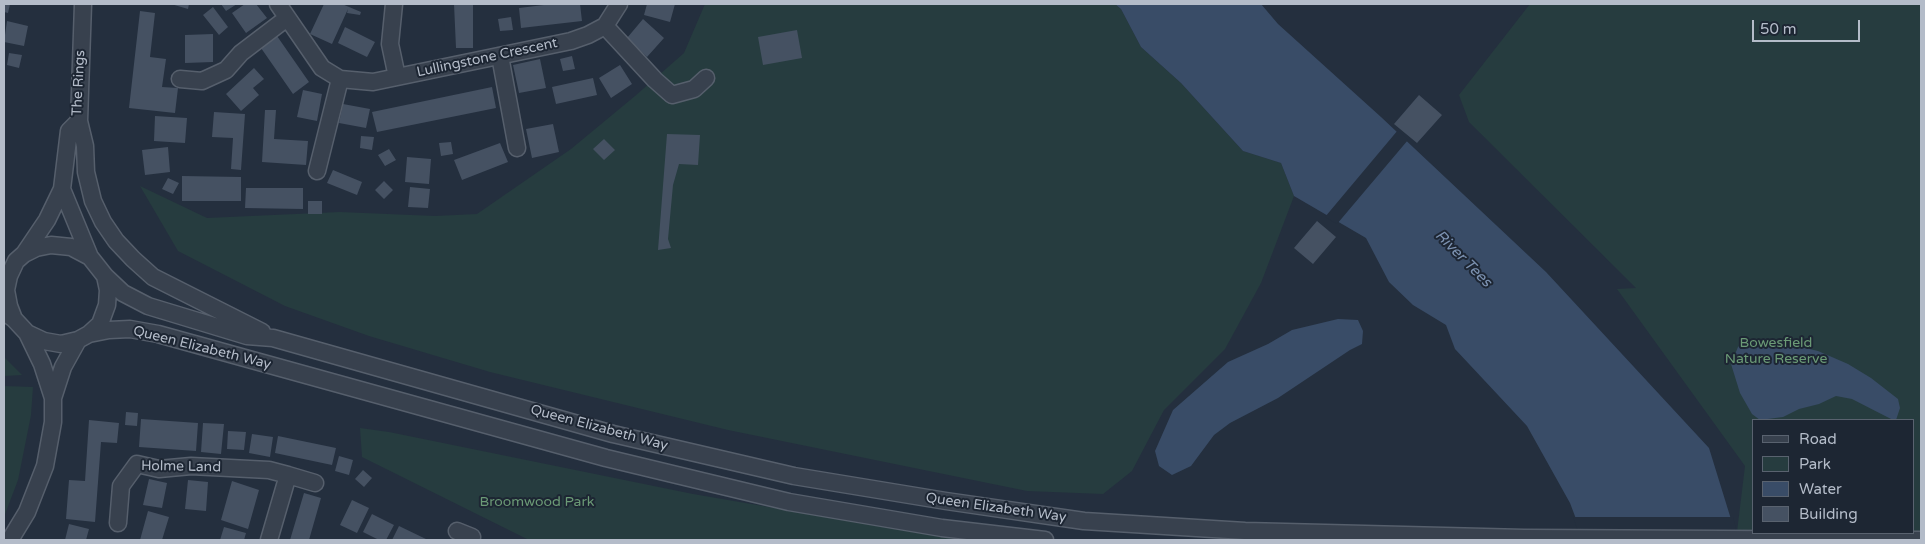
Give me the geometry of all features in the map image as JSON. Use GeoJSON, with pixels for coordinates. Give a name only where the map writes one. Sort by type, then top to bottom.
{"type":"FeatureCollection","features":[{"type":"Feature","properties":{"kind":"street","name":"The Rings"},"geometry":{"type":"LineString","coordinates":[[15,260],[47,220],[62,189],[69,131],[79,121],[83,4]]}},
{"type":"Feature","properties":{"kind":"street","name":"Lullingstone Crescent"},"geometry":{"type":"LineString","coordinates":[[278,4],[322,68],[340,79],[373,82],[572,41],[605,26]]}},
{"type":"Feature","properties":{"kind":"street"},"geometry":{"type":"LineString","coordinates":[[394,4],[390,44],[397,77]]}},
{"type":"Feature","properties":{"kind":"street"},"geometry":{"type":"LineString","coordinates":[[619,4],[605,26],[655,80],[672,95],[694,89],[706,78]]}},
{"type":"Feature","properties":{"kind":"street"},"geometry":{"type":"LineString","coordinates":[[180,79],[202,81],[226,70],[241,53],[287,18]]}},
{"type":"Feature","properties":{"kind":"street"},"geometry":{"type":"LineString","coordinates":[[500,56],[517,148]]}},
{"type":"Feature","properties":{"kind":"street"},"geometry":{"type":"LineString","coordinates":[[317,171],[340,79]]}},
{"type":"Feature","properties":{"kind":"street"},"geometry":{"type":"LineString","coordinates":[[79,121],[85,146],[86,172],[93,201],[103,222],[132,259],[153,277],[273,338]]}},
{"type":"Feature","properties":{"kind":"street","name":"The Rings"},"geometry":{"type":"LineString","coordinates":[[62,189],[90,257]]}},
{"type":"Feature","properties":{"kind":"street"},"geometry":{"type":"LineString","coordinates":[[10,540],[27,512],[45,466],[53,422],[53,398],[63,367],[84,337],[100,324],[107,305],[108,290],[105,276],[90,257],[71,247],[51,245],[36,248],[15,260],[8,276],[6,290],[9,315],[27,333],[42,364],[53,398]]}},
{"type":"Feature","properties":{"kind":"street","name":"Queen Elizabeth Way"},"geometry":{"type":"LineString","coordinates":[[105,276],[123,293],[148,306],[246,336],[273,338],[613,434],[794,476],[946,501],[1084,521],[1245,531],[1524,538],[1921,540]]}},
{"type":"Feature","properties":{"kind":"street","name":"Queen Elizabeth Way"},"geometry":{"type":"LineString","coordinates":[[84,337],[109,330],[130,329],[158,334],[606,458],[789,502],[942,528],[1045,540]]}},
{"type":"Feature","properties":{"kind":"street"},"geometry":{"type":"LineString","coordinates":[[27,333],[44,341],[61,344],[84,337]]}},
{"type":"Feature","properties":{"kind":"street","name":"Holme Land"},"geometry":{"type":"LineString","coordinates":[[118,522],[121,486],[137,464],[159,469],[191,466],[268,470],[314,483]]}},
{"type":"Feature","properties":{"kind":"street"},"geometry":{"type":"LineString","coordinates":[[269,540],[288,476]]}},
{"type":"Feature","properties":{"kind":"street"},"geometry":{"type":"LineString","coordinates":[[456,531],[473,539]]}},
{"type":"Feature","properties":{"kind":"green space"},"geometry":{"type":"Polygon","coordinates":[[[705,4],[1115,4],[1121,9],[1141,47],[1181,83],[1243,151],[1281,163],[1294,196],[1261,283],[1225,349],[1164,410],[1132,471],[1103,494],[1027,491],[728,430],[490,372],[369,336],[285,306],[178,251],[140,186],[207,218],[340,212],[435,216],[477,214],[571,149],[684,53],[705,4]]]}},
{"type":"Feature","properties":{"kind":"green space","name":"Bowesfield Nature Reserve"},"geometry":{"type":"Polygon","coordinates":[[[1530,4],[1921,4],[1921,540],[1736,540],[1745,466],[1617,289],[1636,288],[1469,122],[1459,95],[1530,4]]]}},
{"type":"Feature","properties":{"kind":"green space"},"geometry":{"type":"Polygon","coordinates":[[[4,357],[22,375],[4,376],[4,357]]]}},
{"type":"Feature","properties":{"kind":"green space"},"geometry":{"type":"Polygon","coordinates":[[[4,386],[33,387],[31,415],[18,480],[4,517],[4,386]]]}},
{"type":"Feature","properties":{"kind":"green space","name":"Broomwood Park"},"geometry":{"type":"Polygon","coordinates":[[[360,428],[389,432],[693,494],[961,540],[529,540],[362,457],[360,428]]]}},
{"type":"Feature","properties":{"kind":"water","name":"River Tees"},"geometry":{"type":"Polygon","coordinates":[[[1115,4],[1261,4],[1278,24],[1381,117],[1546,272],[1709,448],[1734,529],[1584,540],[1570,503],[1527,426],[1455,349],[1446,325],[1413,305],[1389,282],[1366,238],[1294,196],[1281,163],[1243,151],[1181,83],[1141,47],[1121,9],[1115,4]]]}},
{"type":"Feature","properties":{"kind":"water"},"geometry":{"type":"Polygon","coordinates":[[[1338,319],[1358,320],[1363,331],[1362,344],[1278,398],[1230,423],[1214,435],[1191,466],[1172,475],[1159,466],[1155,451],[1173,410],[1228,362],[1268,344],[1292,330],[1338,319]]]}},
{"type":"Feature","properties":{"kind":"water"},"geometry":{"type":"Polygon","coordinates":[[[1745,340],[1756,343],[1797,346],[1818,351],[1848,364],[1871,378],[1898,399],[1900,408],[1896,419],[1891,419],[1852,399],[1836,396],[1819,404],[1799,409],[1783,417],[1759,419],[1752,414],[1740,393],[1731,364],[1738,347],[1745,340]]]}},
{"type":"Feature","properties":{"kind":"pier"},"geometry":{"type":"Polygon","coordinates":[[[1398,130],[1408,140],[1337,224],[1325,217],[1398,130]]]}},
{"type":"Feature","properties":{"kind":"pier"},"geometry":{"type":"Polygon","coordinates":[[[1573,517],[1733,517],[1736,529],[1735,540],[1581,540],[1573,517]]]}},
{"type":"Feature","properties":{"kind":"building"},"geometry":{"type":"Polygon","coordinates":[[[4,4],[10,4],[8,13],[4,12],[4,4]]]}},
{"type":"Feature","properties":{"kind":"building"},"geometry":{"type":"Polygon","coordinates":[[[171,4],[189,4],[188,9],[171,4]]]}},
{"type":"Feature","properties":{"kind":"building"},"geometry":{"type":"Polygon","coordinates":[[[221,4],[237,4],[226,11],[221,4]]]}},
{"type":"Feature","properties":{"kind":"building"},"geometry":{"type":"Polygon","coordinates":[[[245,4],[256,4],[267,18],[246,33],[232,13],[245,4]]]}},
{"type":"Feature","properties":{"kind":"building"},"geometry":{"type":"Polygon","coordinates":[[[324,4],[342,4],[361,12],[360,15],[347,13],[348,9],[332,44],[310,34],[324,4]]]}},
{"type":"Feature","properties":{"kind":"building"},"geometry":{"type":"Polygon","coordinates":[[[454,4],[473,4],[473,48],[456,48],[454,4]]]}},
{"type":"Feature","properties":{"kind":"building"},"geometry":{"type":"Polygon","coordinates":[[[552,4],[580,4],[582,21],[521,28],[519,8],[552,4]]]}},
{"type":"Feature","properties":{"kind":"building"},"geometry":{"type":"Polygon","coordinates":[[[647,4],[675,4],[670,22],[644,15],[647,4]]]}},
{"type":"Feature","properties":{"kind":"building"},"geometry":{"type":"Polygon","coordinates":[[[213,7],[228,27],[219,35],[203,15],[213,7]]]}},
{"type":"Feature","properties":{"kind":"building"},"geometry":{"type":"Polygon","coordinates":[[[140,11],[155,13],[150,57],[166,59],[162,87],[178,88],[175,113],[129,108],[140,11]]]}},
{"type":"Feature","properties":{"kind":"building"},"geometry":{"type":"Polygon","coordinates":[[[511,17],[513,30],[500,31],[498,19],[511,17]]]}},
{"type":"Feature","properties":{"kind":"building"},"geometry":{"type":"Polygon","coordinates":[[[643,19],[664,38],[647,57],[627,38],[643,19]]]}},
{"type":"Feature","properties":{"kind":"building"},"geometry":{"type":"Polygon","coordinates":[[[7,21],[28,26],[24,46],[4,42],[7,21]]]}},
{"type":"Feature","properties":{"kind":"building"},"geometry":{"type":"Polygon","coordinates":[[[345,27],[375,42],[367,57],[338,43],[345,27]]]}},
{"type":"Feature","properties":{"kind":"building"},"geometry":{"type":"Polygon","coordinates":[[[797,30],[802,58],[763,65],[758,37],[797,30]]]}},
{"type":"Feature","properties":{"kind":"building"},"geometry":{"type":"Polygon","coordinates":[[[213,34],[213,62],[185,63],[185,35],[213,34]]]}},
{"type":"Feature","properties":{"kind":"building"},"geometry":{"type":"Polygon","coordinates":[[[277,36],[309,82],[293,94],[261,48],[277,36]]]}},
{"type":"Feature","properties":{"kind":"building"},"geometry":{"type":"Polygon","coordinates":[[[9,53],[22,55],[19,68],[7,65],[9,53]]]}},
{"type":"Feature","properties":{"kind":"building"},"geometry":{"type":"Polygon","coordinates":[[[572,56],[575,69],[563,71],[560,59],[572,56]]]}},
{"type":"Feature","properties":{"kind":"building"},"geometry":{"type":"Polygon","coordinates":[[[540,59],[546,88],[519,93],[513,65],[540,59]]]}},
{"type":"Feature","properties":{"kind":"building"},"geometry":{"type":"Polygon","coordinates":[[[620,65],[632,84],[611,98],[599,78],[620,65]]]}},
{"type":"Feature","properties":{"kind":"building"},"geometry":{"type":"Polygon","coordinates":[[[254,68],[264,79],[253,88],[259,95],[241,111],[226,94],[254,68]]]}},
{"type":"Feature","properties":{"kind":"building"},"geometry":{"type":"Polygon","coordinates":[[[593,78],[597,95],[556,104],[552,87],[593,78]]]}},
{"type":"Feature","properties":{"kind":"building"},"geometry":{"type":"Polygon","coordinates":[[[492,87],[496,108],[377,132],[372,112],[492,87]]]}},
{"type":"Feature","properties":{"kind":"building"},"geometry":{"type":"Polygon","coordinates":[[[303,90],[322,94],[317,121],[297,117],[303,90]]]}},
{"type":"Feature","properties":{"kind":"building"},"geometry":{"type":"Polygon","coordinates":[[[1419,95],[1442,115],[1417,143],[1394,124],[1419,95]]]}},
{"type":"Feature","properties":{"kind":"building"},"geometry":{"type":"Polygon","coordinates":[[[343,104],[370,109],[366,128],[339,123],[343,104]]]}},
{"type":"Feature","properties":{"kind":"building"},"geometry":{"type":"Polygon","coordinates":[[[265,110],[276,110],[274,139],[308,141],[306,165],[262,162],[265,110]]]}},
{"type":"Feature","properties":{"kind":"building"},"geometry":{"type":"Polygon","coordinates":[[[214,112],[245,114],[241,170],[231,169],[233,138],[212,137],[214,112]]]}},
{"type":"Feature","properties":{"kind":"building"},"geometry":{"type":"Polygon","coordinates":[[[155,116],[187,118],[185,143],[154,141],[155,116]]]}},
{"type":"Feature","properties":{"kind":"building"},"geometry":{"type":"Polygon","coordinates":[[[553,124],[559,152],[532,158],[526,129],[553,124]]]}},
{"type":"Feature","properties":{"kind":"building"},"geometry":{"type":"Polygon","coordinates":[[[667,134],[700,135],[698,165],[679,164],[673,185],[668,239],[671,248],[658,250],[667,134]]]}},
{"type":"Feature","properties":{"kind":"building"},"geometry":{"type":"Polygon","coordinates":[[[361,136],[374,137],[372,150],[360,148],[361,136]]]}},
{"type":"Feature","properties":{"kind":"building"},"geometry":{"type":"Polygon","coordinates":[[[604,139],[615,150],[604,160],[593,149],[604,139]]]}},
{"type":"Feature","properties":{"kind":"building"},"geometry":{"type":"Polygon","coordinates":[[[451,142],[453,154],[441,156],[439,143],[451,142]]]}},
{"type":"Feature","properties":{"kind":"building"},"geometry":{"type":"Polygon","coordinates":[[[500,143],[508,162],[462,180],[454,160],[500,143]]]}},
{"type":"Feature","properties":{"kind":"building"},"geometry":{"type":"Polygon","coordinates":[[[168,147],[170,172],[145,175],[142,150],[168,147]]]}},
{"type":"Feature","properties":{"kind":"building"},"geometry":{"type":"Polygon","coordinates":[[[389,149],[396,160],[385,166],[378,155],[389,149]]]}},
{"type":"Feature","properties":{"kind":"building"},"geometry":{"type":"Polygon","coordinates":[[[407,157],[431,159],[429,184],[405,182],[407,157]]]}},
{"type":"Feature","properties":{"kind":"building"},"geometry":{"type":"Polygon","coordinates":[[[333,170],[362,182],[357,195],[327,183],[333,170]]]}},
{"type":"Feature","properties":{"kind":"building"},"geometry":{"type":"Polygon","coordinates":[[[182,176],[241,177],[241,201],[182,201],[182,176]]]}},
{"type":"Feature","properties":{"kind":"building"},"geometry":{"type":"Polygon","coordinates":[[[168,178],[179,183],[173,194],[162,189],[168,178]]]}},
{"type":"Feature","properties":{"kind":"building"},"geometry":{"type":"Polygon","coordinates":[[[384,181],[393,190],[384,199],[375,190],[384,181]]]}},
{"type":"Feature","properties":{"kind":"building"},"geometry":{"type":"Polygon","coordinates":[[[410,187],[430,189],[428,208],[408,207],[410,187]]]}},
{"type":"Feature","properties":{"kind":"building"},"geometry":{"type":"Polygon","coordinates":[[[246,188],[303,188],[303,209],[245,208],[246,188]]]}},
{"type":"Feature","properties":{"kind":"building"},"geometry":{"type":"Polygon","coordinates":[[[308,201],[322,201],[322,214],[308,214],[308,201]]]}},
{"type":"Feature","properties":{"kind":"building"},"geometry":{"type":"Polygon","coordinates":[[[1317,221],[1336,237],[1313,264],[1294,248],[1317,221]]]}},
{"type":"Feature","properties":{"kind":"building"},"geometry":{"type":"Polygon","coordinates":[[[126,412],[138,413],[137,426],[125,425],[126,412]]]}},
{"type":"Feature","properties":{"kind":"building"},"geometry":{"type":"Polygon","coordinates":[[[141,419],[198,423],[196,451],[139,447],[141,419]]]}},
{"type":"Feature","properties":{"kind":"building"},"geometry":{"type":"Polygon","coordinates":[[[89,420],[119,423],[117,443],[101,442],[95,522],[66,519],[69,480],[85,481],[89,420]]]}},
{"type":"Feature","properties":{"kind":"building"},"geometry":{"type":"Polygon","coordinates":[[[203,423],[224,424],[221,454],[201,452],[203,423]]]}},
{"type":"Feature","properties":{"kind":"building"},"geometry":{"type":"Polygon","coordinates":[[[228,431],[246,432],[244,450],[227,449],[228,431]]]}},
{"type":"Feature","properties":{"kind":"building"},"geometry":{"type":"Polygon","coordinates":[[[252,434],[273,437],[270,457],[249,453],[252,434]]]}},
{"type":"Feature","properties":{"kind":"building"},"geometry":{"type":"Polygon","coordinates":[[[278,436],[336,448],[332,465],[275,453],[278,436]]]}},
{"type":"Feature","properties":{"kind":"building"},"geometry":{"type":"Polygon","coordinates":[[[339,456],[353,460],[349,475],[335,471],[339,456]]]}},
{"type":"Feature","properties":{"kind":"building"},"geometry":{"type":"Polygon","coordinates":[[[363,470],[372,478],[364,487],[355,479],[363,470]]]}},
{"type":"Feature","properties":{"kind":"building"},"geometry":{"type":"Polygon","coordinates":[[[149,479],[167,483],[162,508],[143,505],[149,479]]]}},
{"type":"Feature","properties":{"kind":"building"},"geometry":{"type":"Polygon","coordinates":[[[188,480],[208,482],[206,511],[185,509],[188,480]]]}},
{"type":"Feature","properties":{"kind":"building"},"geometry":{"type":"Polygon","coordinates":[[[232,481],[259,490],[248,529],[221,520],[232,481]]]}},
{"type":"Feature","properties":{"kind":"building"},"geometry":{"type":"Polygon","coordinates":[[[304,493],[321,498],[309,540],[290,540],[304,493]]]}},
{"type":"Feature","properties":{"kind":"building"},"geometry":{"type":"Polygon","coordinates":[[[352,500],[369,508],[357,533],[340,525],[352,500]]]}},
{"type":"Feature","properties":{"kind":"building"},"geometry":{"type":"Polygon","coordinates":[[[148,511],[169,517],[162,540],[140,540],[148,511]]]}},
{"type":"Feature","properties":{"kind":"building"},"geometry":{"type":"Polygon","coordinates":[[[372,514],[394,525],[386,540],[379,540],[363,532],[372,514]]]}},
{"type":"Feature","properties":{"kind":"building"},"geometry":{"type":"Polygon","coordinates":[[[69,524],[89,529],[86,540],[65,540],[69,524]]]}},
{"type":"Feature","properties":{"kind":"building"},"geometry":{"type":"Polygon","coordinates":[[[399,526],[428,540],[392,540],[399,526]]]}},
{"type":"Feature","properties":{"kind":"building"},"geometry":{"type":"Polygon","coordinates":[[[224,527],[246,533],[244,540],[220,540],[224,527]]]}}]}
